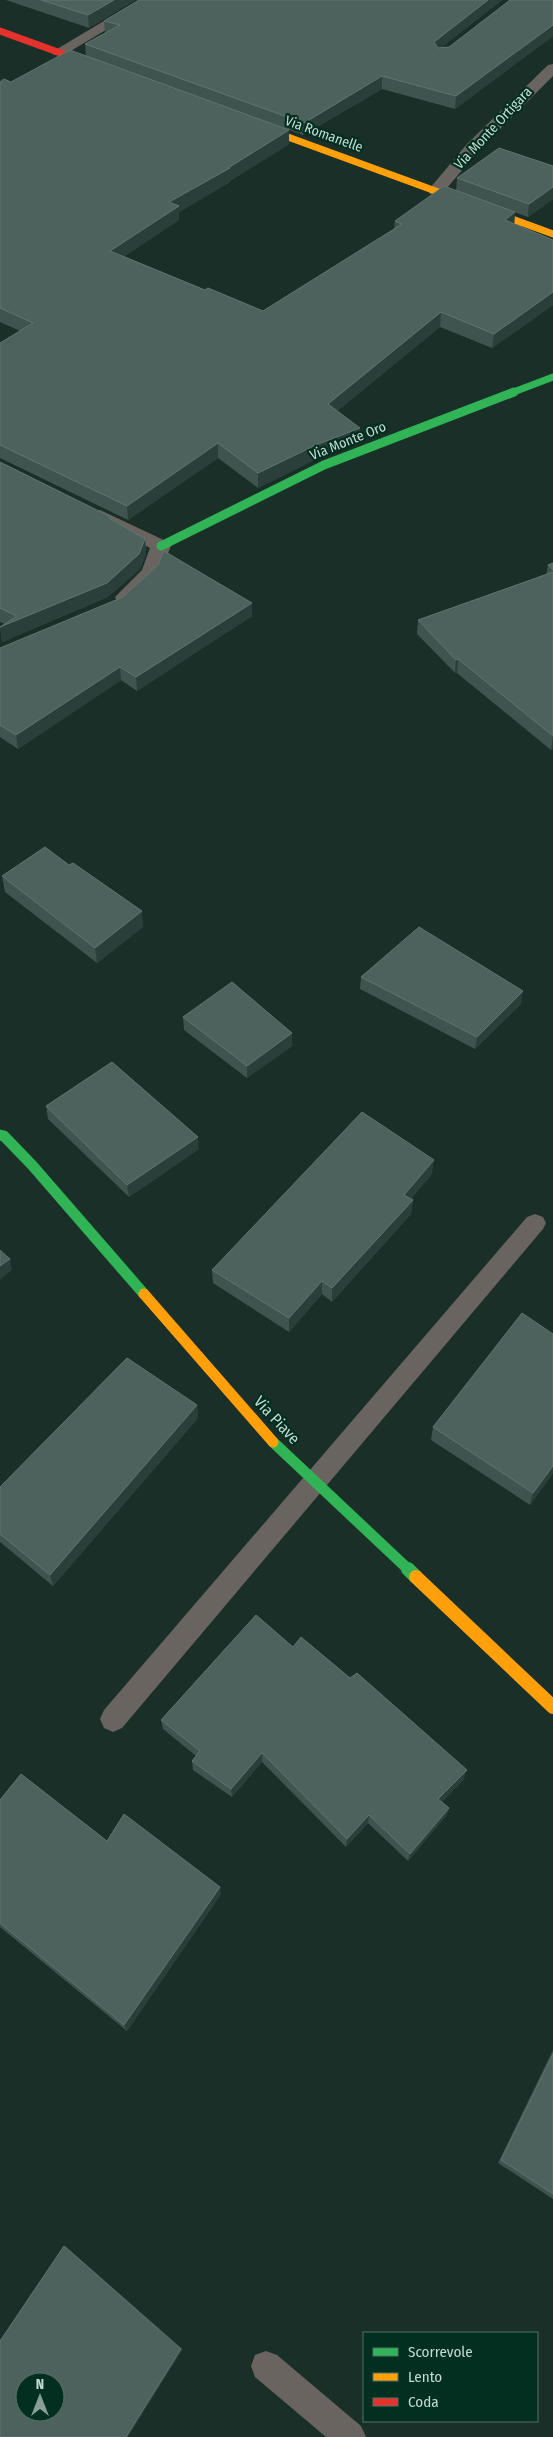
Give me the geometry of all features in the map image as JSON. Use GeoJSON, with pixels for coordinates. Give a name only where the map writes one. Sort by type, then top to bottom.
{"type":"FeatureCollection","features":[{"type":"Feature","properties":{"kind":"street"},"geometry":{"type":"LineString","coordinates":[[59,52],[149,0]]}},
{"type":"Feature","properties":{"kind":"street"},"geometry":{"type":"LineString","coordinates":[[0,31],[114,73]]}},
{"type":"Feature","properties":{"kind":"street","name":"Via Monte Ortigara"},"geometry":{"type":"LineString","coordinates":[[436,191],[472,147],[546,83],[553,68]]}},
{"type":"Feature","properties":{"kind":"street","name":"Via Romanelle"},"geometry":{"type":"LineString","coordinates":[[243,120],[553,234]]}},
{"type":"Feature","properties":{"kind":"street","name":"Via Monte Oro"},"geometry":{"type":"LineString","coordinates":[[161,546],[324,465],[553,377]]}},
{"type":"Feature","properties":{"kind":"street"},"geometry":{"type":"LineString","coordinates":[[80,506],[161,546],[151,573],[116,604],[108,608]]}},
{"type":"Feature","properties":{"kind":"street","name":"Via Piave"},"geometry":{"type":"LineString","coordinates":[[0,1135],[4,1136],[32,1165],[269,1438],[553,1707]]}},
{"type":"Feature","properties":{"kind":"lane"},"geometry":{"type":"LineString","coordinates":[[113,1720],[535,1222]]}},
{"type":"Feature","properties":{"kind":"lane"},"geometry":{"type":"LineString","coordinates":[[266,2366],[350,2437]]}},
{"type":"Feature","properties":{"kind":"building"},"geometry":{"type":"Polygon","coordinates":[[[41,0],[114,0],[88,15],[41,0]]]}},
{"type":"Feature","properties":{"kind":"building"},"geometry":{"type":"Polygon","coordinates":[[[139,0],[488,0],[434,42],[438,48],[449,47],[510,0],[553,0],[553,25],[456,96],[382,76],[304,123],[85,44],[120,25],[104,21],[139,0]]]}},
{"type":"Feature","properties":{"kind":"building"},"geometry":{"type":"Polygon","coordinates":[[[70,50],[289,130],[228,168],[230,168],[169,202],[179,206],[110,251],[205,290],[208,288],[263,311],[402,224],[395,221],[444,186],[515,212],[505,220],[553,240],[553,292],[494,334],[441,312],[328,404],[360,428],[316,445],[258,473],[218,443],[127,506],[0,445],[0,343],[33,323],[0,308],[0,82],[4,79],[11,82],[70,50]]]}},
{"type":"Feature","properties":{"kind":"building"},"geometry":{"type":"Polygon","coordinates":[[[499,148],[553,166],[553,187],[529,204],[457,178],[499,148]]]}},
{"type":"Feature","properties":{"kind":"building"},"geometry":{"type":"Polygon","coordinates":[[[0,462],[111,517],[109,518],[145,539],[139,554],[107,583],[0,627],[17,616],[0,608],[0,462]]]}},
{"type":"Feature","properties":{"kind":"building"},"geometry":{"type":"Polygon","coordinates":[[[164,551],[252,603],[136,677],[120,667],[16,735],[0,725],[0,648],[123,597],[158,565],[164,551]]]}},
{"type":"Feature","properties":{"kind":"building"},"geometry":{"type":"Polygon","coordinates":[[[553,563],[553,570],[548,565],[553,563]]]}},
{"type":"Feature","properties":{"kind":"building"},"geometry":{"type":"Polygon","coordinates":[[[553,572],[553,736],[458,659],[456,660],[418,620],[553,572]]]}},
{"type":"Feature","properties":{"kind":"building"},"geometry":{"type":"Polygon","coordinates":[[[45,847],[69,865],[73,863],[142,911],[95,948],[2,876],[45,847]]]}},
{"type":"Feature","properties":{"kind":"building"},"geometry":{"type":"Polygon","coordinates":[[[419,927],[523,991],[477,1037],[361,977],[419,927]]]}},
{"type":"Feature","properties":{"kind":"building"},"geometry":{"type":"Polygon","coordinates":[[[232,982],[292,1033],[247,1066],[183,1017],[232,982]]]}},
{"type":"Feature","properties":{"kind":"building"},"geometry":{"type":"Polygon","coordinates":[[[112,1062],[198,1137],[127,1185],[46,1106],[112,1062]]]}},
{"type":"Feature","properties":{"kind":"building"},"geometry":{"type":"Polygon","coordinates":[[[362,1112],[434,1160],[404,1195],[413,1200],[332,1288],[322,1281],[289,1318],[212,1270],[362,1112]]]}},
{"type":"Feature","properties":{"kind":"building"},"geometry":{"type":"Polygon","coordinates":[[[0,1250],[10,1259],[0,1266],[0,1250]]]}},
{"type":"Feature","properties":{"kind":"building"},"geometry":{"type":"Polygon","coordinates":[[[522,1313],[553,1334],[553,1466],[533,1493],[433,1427],[522,1313]]]}},
{"type":"Feature","properties":{"kind":"building"},"geometry":{"type":"Polygon","coordinates":[[[127,1358],[197,1405],[50,1575],[0,1534],[0,1487],[127,1358]]]}},
{"type":"Feature","properties":{"kind":"building"},"geometry":{"type":"Polygon","coordinates":[[[256,1615],[293,1647],[301,1637],[350,1678],[357,1673],[467,1770],[438,1799],[449,1808],[410,1854],[369,1815],[347,1839],[262,1753],[231,1789],[192,1761],[200,1751],[161,1720],[256,1615]]]}},
{"type":"Feature","properties":{"kind":"building"},"geometry":{"type":"Polygon","coordinates":[[[21,1774],[107,1841],[124,1814],[220,1887],[124,2025],[0,1923],[0,1800],[21,1774]]]}},
{"type":"Feature","properties":{"kind":"building"},"geometry":{"type":"Polygon","coordinates":[[[553,2054],[553,2194],[501,2160],[553,2054]]]}},
{"type":"Feature","properties":{"kind":"building"},"geometry":{"type":"Polygon","coordinates":[[[64,2246],[181,2349],[126,2437],[0,2437],[0,2341],[64,2246]]]}},
{"type":"Feature","properties":{"kind":"traffic: fast"},"geometry":{"type":"LineString","coordinates":[[161,546],[324,465],[553,377]]}},
{"type":"Feature","properties":{"kind":"traffic: fast"},"geometry":{"type":"LineString","coordinates":[[0,1135],[4,1136],[32,1165],[144,1294]]}},
{"type":"Feature","properties":{"kind":"traffic: fast"},"geometry":{"type":"LineString","coordinates":[[273,1442],[416,1577]]}},
{"type":"Feature","properties":{"kind":"traffic: slow"},"geometry":{"type":"LineString","coordinates":[[255,125],[553,234]]}},
{"type":"Feature","properties":{"kind":"traffic: slow"},"geometry":{"type":"LineString","coordinates":[[144,1294],[273,1442]]}},
{"type":"Feature","properties":{"kind":"traffic: slow"},"geometry":{"type":"LineString","coordinates":[[416,1577],[553,1707]]}},
{"type":"Feature","properties":{"kind":"traffic: jam"},"geometry":{"type":"LineString","coordinates":[[0,31],[99,67]]}}]}
